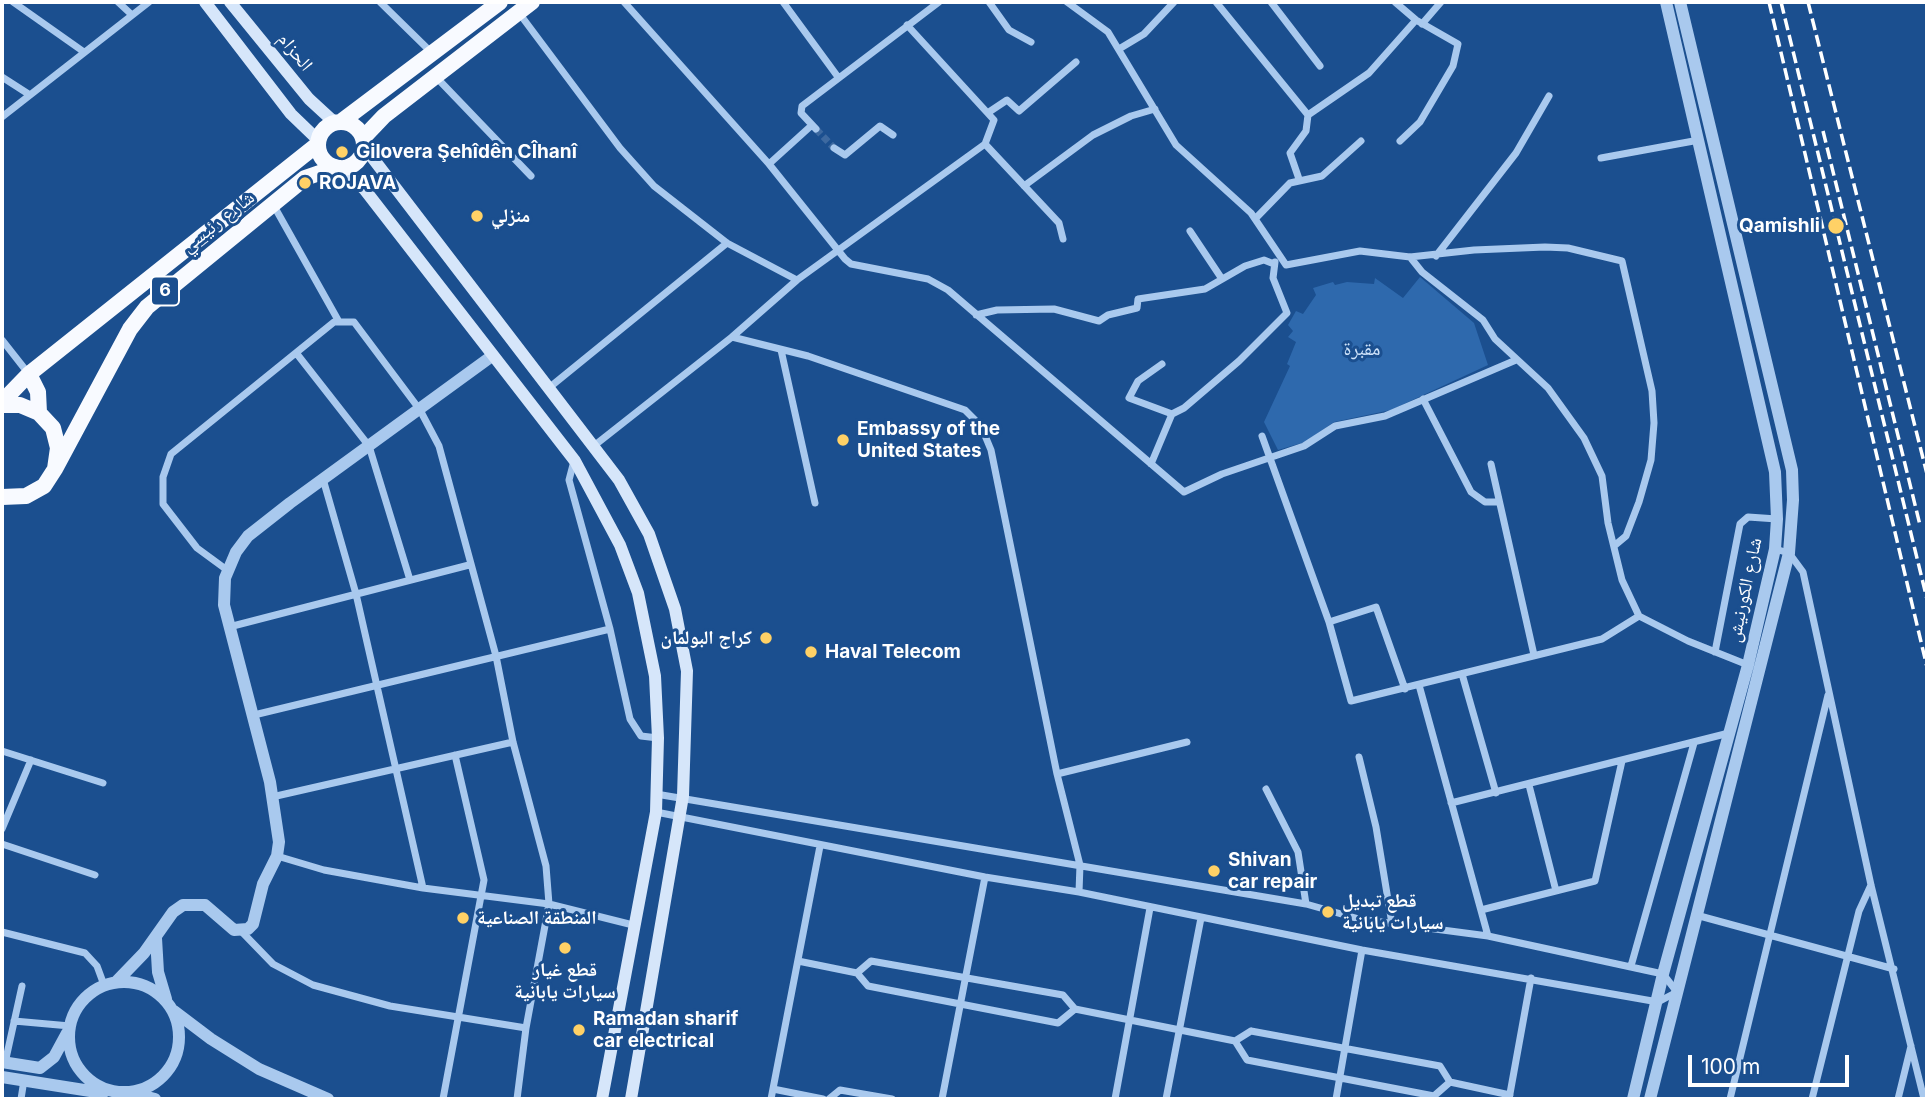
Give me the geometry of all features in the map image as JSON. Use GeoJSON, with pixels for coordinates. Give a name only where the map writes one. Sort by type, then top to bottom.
{"type":"FeatureCollection","features":[{"type":"Feature","properties":{"kind":"highway","name":"شارع رئيسي"},"geometry":{"type":"LineString","coordinates":[[2,404],[29,374],[318,142],[324,129],[338,122],[433,54],[500,2]]}},
{"type":"Feature","properties":{"kind":"highway","name":"شارع رئيسي"},"geometry":{"type":"LineString","coordinates":[[2,497],[19,498],[32,494],[48,480],[138,318],[169,287],[305,178],[357,162],[364,142],[384,116],[532,2]]}},
{"type":"Feature","properties":{"kind":"highway"},"geometry":{"type":"LineString","coordinates":[[338,122],[355,126],[364,142]]}},
{"type":"Feature","properties":{"kind":"highway"},"geometry":{"type":"LineString","coordinates":[[318,142],[322,159],[338,168]]}},
{"type":"Feature","properties":{"kind":"highway"},"geometry":{"type":"LineString","coordinates":[[29,374],[38,392],[39,413],[49,423],[58,441],[55,469]]}},
{"type":"Feature","properties":{"kind":"highway","name":"شارع رئيسي"},"geometry":{"type":"LineString","coordinates":[[2,404],[20,405],[39,413]]}},
{"type":"Feature","properties":{"kind":"main road"},"geometry":{"type":"LineString","coordinates":[[205,2],[291,114],[318,142]]}},
{"type":"Feature","properties":{"kind":"main road","name":"الحزام"},"geometry":{"type":"LineString","coordinates":[[237,4],[309,99],[338,122]]}},
{"type":"Feature","properties":{"kind":"main road"},"geometry":{"type":"LineString","coordinates":[[364,142],[594,445],[629,496],[653,542],[684,648],[687,671],[683,796],[631,1099]]}},
{"type":"Feature","properties":{"kind":"main road"},"geometry":{"type":"LineString","coordinates":[[338,168],[365,190],[575,461],[620,545],[638,593],[655,676],[658,738],[656,812],[602,1099]]}},
{"type":"Feature","properties":{"kind":"main road"},"geometry":{"type":"LineString","coordinates":[[575,461],[594,445]]}},
{"type":"Feature","properties":{"kind":"street"},"geometry":{"type":"LineString","coordinates":[[13,2],[84,52]]}},
{"type":"Feature","properties":{"kind":"street"},"geometry":{"type":"LineString","coordinates":[[118,2],[132,15]]}},
{"type":"Feature","properties":{"kind":"street"},"geometry":{"type":"LineString","coordinates":[[2,117],[149,2]]}},
{"type":"Feature","properties":{"kind":"street"},"geometry":{"type":"LineString","coordinates":[[380,2],[433,54]]}},
{"type":"Feature","properties":{"kind":"street"},"geometry":{"type":"LineString","coordinates":[[624,2],[769,163],[851,264],[938,283],[1184,492],[1222,474],[1304,446],[1335,426],[1385,416],[1516,360]]}},
{"type":"Feature","properties":{"kind":"street"},"geometry":{"type":"LineString","coordinates":[[783,2],[838,77]]}},
{"type":"Feature","properties":{"kind":"street"},"geometry":{"type":"LineString","coordinates":[[769,163],[814,127],[801,113],[800,107],[939,2]]}},
{"type":"Feature","properties":{"kind":"street"},"geometry":{"type":"LineString","coordinates":[[989,2],[1009,30],[1031,42]]}},
{"type":"Feature","properties":{"kind":"street"},"geometry":{"type":"LineString","coordinates":[[1068,2],[1108,32],[1176,145],[1255,219],[1286,265],[1360,251],[1410,257],[1474,250],[1545,247],[1568,248],[1622,261],[1651,391],[1654,423],[1646,480],[1626,536],[1615,546]]}},
{"type":"Feature","properties":{"kind":"street"},"geometry":{"type":"LineString","coordinates":[[1119,48],[1144,34],[1174,2]]}},
{"type":"Feature","properties":{"kind":"street"},"geometry":{"type":"LineString","coordinates":[[1216,2],[1308,115],[1306,131],[1290,153],[1299,178]]}},
{"type":"Feature","properties":{"kind":"street"},"geometry":{"type":"LineString","coordinates":[[1271,2],[1320,66]]}},
{"type":"Feature","properties":{"kind":"street"},"geometry":{"type":"LineString","coordinates":[[1395,2],[1419,22],[1458,44],[1457,56],[1420,122],[1400,141]]}},
{"type":"Feature","properties":{"kind":"street"},"geometry":{"type":"LineString","coordinates":[[1308,115],[1369,73],[1441,2]]}},
{"type":"Feature","properties":{"kind":"street","name":"شارع الكورنيش"},"geometry":{"type":"LineString","coordinates":[[1633,1099],[1663,974],[1748,664],[1775,549],[1777,519],[1775,472],[1666,2]]}},
{"type":"Feature","properties":{"kind":"street","name":"شارع الكورنيش"},"geometry":{"type":"LineString","coordinates":[[1650,1099],[1789,553],[1792,470],[1681,2]]}},
{"type":"Feature","properties":{"kind":"street"},"geometry":{"type":"LineString","coordinates":[[518,12],[620,148],[654,186],[727,243],[797,280]]}},
{"type":"Feature","properties":{"kind":"street"},"geometry":{"type":"LineString","coordinates":[[594,445],[732,337],[797,280],[985,144],[994,120],[989,112],[907,25]]}},
{"type":"Feature","properties":{"kind":"street"},"geometry":{"type":"LineString","coordinates":[[989,112],[1007,100],[1019,111],[1076,62]]}},
{"type":"Feature","properties":{"kind":"street"},"geometry":{"type":"LineString","coordinates":[[2,77],[30,95]]}},
{"type":"Feature","properties":{"kind":"street"},"geometry":{"type":"LineString","coordinates":[[436,77],[531,176]]}},
{"type":"Feature","properties":{"kind":"street"},"geometry":{"type":"LineString","coordinates":[[1436,256],[1516,153],[1549,96]]}},
{"type":"Feature","properties":{"kind":"street"},"geometry":{"type":"LineString","coordinates":[[1024,186],[1093,135],[1131,116],[1155,109]]}},
{"type":"Feature","properties":{"kind":"street"},"geometry":{"type":"LineString","coordinates":[[834,148],[845,155],[880,126],[892,135]]}},
{"type":"Feature","properties":{"kind":"street"},"geometry":{"type":"LineString","coordinates":[[1601,158],[1700,140]]}},
{"type":"Feature","properties":{"kind":"street"},"geometry":{"type":"LineString","coordinates":[[1255,219],[1290,183],[1299,178],[1322,176],[1361,141]]}},
{"type":"Feature","properties":{"kind":"street"},"geometry":{"type":"LineString","coordinates":[[985,144],[1059,223],[1063,239]]}},
{"type":"Feature","properties":{"kind":"street"},"geometry":{"type":"LineString","coordinates":[[274,205],[338,320]]}},
{"type":"Feature","properties":{"kind":"street"},"geometry":{"type":"LineString","coordinates":[[1190,230],[1222,279]]}},
{"type":"Feature","properties":{"kind":"street"},"geometry":{"type":"LineString","coordinates":[[550,387],[727,243]]}},
{"type":"Feature","properties":{"kind":"street"},"geometry":{"type":"LineString","coordinates":[[1410,257],[1422,272],[1483,320],[1495,339],[1548,388],[1584,438],[1602,476],[1625,589],[1639,616],[1715,652],[1748,664]]}},
{"type":"Feature","properties":{"kind":"street"},"geometry":{"type":"LineString","coordinates":[[1151,464],[1172,414],[1184,408],[1239,361],[1287,313],[1272,278],[1274,264],[1281,258]]}},
{"type":"Feature","properties":{"kind":"street"},"geometry":{"type":"LineString","coordinates":[[976,315],[997,310],[1054,309],[1098,321],[1108,315],[1137,308],[1138,299],[1205,289],[1264,260],[1274,264]]}},
{"type":"Feature","properties":{"kind":"street"},"geometry":{"type":"LineString","coordinates":[[227,570],[197,548],[170,516],[162,495],[165,469],[171,454],[338,320],[349,320],[358,325],[420,410],[439,446],[469,565],[496,656],[513,742],[546,866],[549,904],[526,1028],[517,1099]]}},
{"type":"Feature","properties":{"kind":"street"},"geometry":{"type":"LineString","coordinates":[[732,337],[781,350],[965,410],[981,426],[991,450],[1057,774],[1080,865],[1079,892]]}},
{"type":"Feature","properties":{"kind":"street"},"geometry":{"type":"LineString","coordinates":[[2,341],[29,374]]}},
{"type":"Feature","properties":{"kind":"street"},"geometry":{"type":"LineString","coordinates":[[781,350],[815,502]]}},
{"type":"Feature","properties":{"kind":"street"},"geometry":{"type":"LineString","coordinates":[[297,354],[369,446],[410,580]]}},
{"type":"Feature","properties":{"kind":"street"},"geometry":{"type":"LineString","coordinates":[[241,931],[253,924],[263,884],[277,856],[279,842],[254,715],[223,596],[227,570],[248,536],[492,356]]}},
{"type":"Feature","properties":{"kind":"street"},"geometry":{"type":"LineString","coordinates":[[1162,364],[1138,382],[1129,398],[1172,414]]}},
{"type":"Feature","properties":{"kind":"street"},"geometry":{"type":"LineString","coordinates":[[1423,399],[1471,492],[1485,502],[1499,502]]}},
{"type":"Feature","properties":{"kind":"street"},"geometry":{"type":"LineString","coordinates":[[1262,436],[1329,622],[1351,701],[1602,639],[1639,616]]}},
{"type":"Feature","properties":{"kind":"street"},"geometry":{"type":"LineString","coordinates":[[575,461],[569,480],[610,629],[630,719],[641,736],[658,738]]}},
{"type":"Feature","properties":{"kind":"street"},"geometry":{"type":"LineString","coordinates":[[1491,464],[1534,654]]}},
{"type":"Feature","properties":{"kind":"street"},"geometry":{"type":"LineString","coordinates":[[323,479],[356,594],[423,888]]}},
{"type":"Feature","properties":{"kind":"street"},"geometry":{"type":"LineString","coordinates":[[1715,652],[1741,524],[1748,517],[1777,519]]}},
{"type":"Feature","properties":{"kind":"street"},"geometry":{"type":"LineString","coordinates":[[1775,549],[1789,553],[1803,572],[1871,885],[1894,969],[1924,1099]]}},
{"type":"Feature","properties":{"kind":"street"},"geometry":{"type":"LineString","coordinates":[[229,627],[469,565]]}},
{"type":"Feature","properties":{"kind":"street"},"geometry":{"type":"LineString","coordinates":[[1329,622],[1376,607],[1405,689]]}},
{"type":"Feature","properties":{"kind":"street"},"geometry":{"type":"LineString","coordinates":[[254,715],[610,629]]}},
{"type":"Feature","properties":{"kind":"street"},"geometry":{"type":"LineString","coordinates":[[1462,674],[1496,793]]}},
{"type":"Feature","properties":{"kind":"street"},"geometry":{"type":"LineString","coordinates":[[1419,685],[1488,936]]}},
{"type":"Feature","properties":{"kind":"street"},"geometry":{"type":"LineString","coordinates":[[1730,1099],[1829,691]]}},
{"type":"Feature","properties":{"kind":"street"},"geometry":{"type":"LineString","coordinates":[[1451,803],[1729,733]]}},
{"type":"Feature","properties":{"kind":"street"},"geometry":{"type":"LineString","coordinates":[[1057,774],[1187,741]]}},
{"type":"Feature","properties":{"kind":"street"},"geometry":{"type":"LineString","coordinates":[[272,797],[513,742]]}},
{"type":"Feature","properties":{"kind":"street"},"geometry":{"type":"LineString","coordinates":[[1631,966],[1694,743]]}},
{"type":"Feature","properties":{"kind":"street"},"geometry":{"type":"LineString","coordinates":[[2,751],[103,783]]}},
{"type":"Feature","properties":{"kind":"street"},"geometry":{"type":"LineString","coordinates":[[443,1099],[484,880],[455,755]]}},
{"type":"Feature","properties":{"kind":"street"},"geometry":{"type":"LineString","coordinates":[[1359,757],[1376,827],[1392,924]]}},
{"type":"Feature","properties":{"kind":"street"},"geometry":{"type":"LineString","coordinates":[[2,829],[31,760]]}},
{"type":"Feature","properties":{"kind":"street"},"geometry":{"type":"LineString","coordinates":[[1481,910],[1595,881],[1622,761]]}},
{"type":"Feature","properties":{"kind":"street"},"geometry":{"type":"LineString","coordinates":[[1529,785],[1556,891]]}},
{"type":"Feature","properties":{"kind":"street"},"geometry":{"type":"LineString","coordinates":[[1266,789],[1298,852],[1306,904]]}},
{"type":"Feature","properties":{"kind":"street"},"geometry":{"type":"LineString","coordinates":[[656,794],[683,796],[1306,904],[1392,924],[1488,936],[1663,974],[1677,992],[1658,1002],[1362,950],[1079,892],[820,846],[656,812]]}},
{"type":"Feature","properties":{"kind":"street"},"geometry":{"type":"LineString","coordinates":[[2,844],[95,874]]}},
{"type":"Feature","properties":{"kind":"street"},"geometry":{"type":"LineString","coordinates":[[771,1099],[820,846]]}},
{"type":"Feature","properties":{"kind":"street"},"geometry":{"type":"LineString","coordinates":[[277,856],[324,870],[423,888],[549,904],[633,925]]}},
{"type":"Feature","properties":{"kind":"street"},"geometry":{"type":"LineString","coordinates":[[942,1099],[985,877]]}},
{"type":"Feature","properties":{"kind":"street"},"geometry":{"type":"LineString","coordinates":[[1812,1099],[1859,911],[1871,885]]}},
{"type":"Feature","properties":{"kind":"street"},"geometry":{"type":"LineString","coordinates":[[117,981],[156,937],[173,912],[194,903],[210,907],[234,930],[241,931],[273,964],[303,982],[358,999],[526,1028]]}},
{"type":"Feature","properties":{"kind":"street"},"geometry":{"type":"LineString","coordinates":[[1115,1099],[1150,908]]}},
{"type":"Feature","properties":{"kind":"street"},"geometry":{"type":"LineString","coordinates":[[1696,915],[1894,969]]}},
{"type":"Feature","properties":{"kind":"street"},"geometry":{"type":"LineString","coordinates":[[1166,1099],[1201,918]]}},
{"type":"Feature","properties":{"kind":"street"},"geometry":{"type":"LineString","coordinates":[[2,932],[85,954],[97,965],[104,985]]}},
{"type":"Feature","properties":{"kind":"street"},"geometry":{"type":"LineString","coordinates":[[2,1077],[102,1093],[127,1092],[157,1082],[172,1064],[180,1041],[158,972],[156,937]]}},
{"type":"Feature","properties":{"kind":"street"},"geometry":{"type":"LineString","coordinates":[[1336,1099],[1362,950]]}},
{"type":"Feature","properties":{"kind":"street"},"geometry":{"type":"LineString","coordinates":[[798,961],[857,974],[868,986],[1058,1023],[1075,1009]]}},
{"type":"Feature","properties":{"kind":"street"},"geometry":{"type":"LineString","coordinates":[[857,974],[871,961],[1063,995],[1075,1009],[1235,1041],[1251,1031],[1345,1048],[1440,1066],[1450,1082],[1510,1097],[1531,978]]}},
{"type":"Feature","properties":{"kind":"street"},"geometry":{"type":"LineString","coordinates":[[22,986],[3,1063],[40,1068],[61,1048],[81,1001],[104,985],[117,981],[144,984],[211,1039],[259,1069],[328,1099]]}},
{"type":"Feature","properties":{"kind":"street"},"geometry":{"type":"LineString","coordinates":[[14,1021],[69,1026]]}},
{"type":"Feature","properties":{"kind":"street"},"geometry":{"type":"LineString","coordinates":[[69,1026],[71,1051],[82,1073],[95,1084],[110,1091],[155,1099]]}},
{"type":"Feature","properties":{"kind":"street"},"geometry":{"type":"LineString","coordinates":[[1235,1041],[1247,1060],[1339,1078],[1434,1096],[1450,1082]]}},
{"type":"Feature","properties":{"kind":"street"},"geometry":{"type":"LineString","coordinates":[[1898,1099],[1912,1044]]}},
{"type":"Feature","properties":{"kind":"street"},"geometry":{"type":"LineString","coordinates":[[21,1099],[24,1080]]}},
{"type":"Feature","properties":{"kind":"street"},"geometry":{"type":"LineString","coordinates":[[773,1089],[823,1099]]}},
{"type":"Feature","properties":{"kind":"street"},"geometry":{"type":"LineString","coordinates":[[829,1099],[840,1090],[892,1099]]}},
{"type":"Feature","properties":{"kind":"green space","name":"مقبرة"},"geometry":{"type":"Polygon","coordinates":[[[1420,277],[1474,323],[1488,365],[1391,410],[1334,422],[1305,442],[1278,450],[1264,422],[1290,366],[1287,364],[1296,342],[1288,337],[1293,331],[1288,325],[1296,311],[1303,314],[1316,295],[1313,288],[1333,282],[1335,285],[1347,282],[1374,284],[1375,278],[1403,298],[1420,277]]]}},
{"type":"Feature","properties":{"kind":"tunnel"},"geometry":{"type":"LineString","coordinates":[[816,129],[834,148]]}},
{"type":"Feature","properties":{"kind":"railway"},"geometry":{"type":"LineString","coordinates":[[1769,2],[1927,667]]}},
{"type":"Feature","properties":{"kind":"railway"},"geometry":{"type":"LineString","coordinates":[[1781,2],[1927,599]]}},
{"type":"Feature","properties":{"kind":"railway"},"geometry":{"type":"LineString","coordinates":[[1808,2],[1927,474]]}},
{"type":"Feature","properties":{"kind":"railway"},"geometry":{"type":"LineString","coordinates":[[1823,131],[1920,525]]}},
{"type":"Feature","properties":{"kind":"place","name":"Gilovera Şehîdên CÎhanî"},"geometry":{"type":"Point","coordinates":[342,152]}},
{"type":"Feature","properties":{"kind":"place","name":"ROJAVA"},"geometry":{"type":"Point","coordinates":[305,183]}},
{"type":"Feature","properties":{"kind":"place","name":"منزلي"},"geometry":{"type":"Point","coordinates":[477,216]}},
{"type":"Feature","properties":{"kind":"place","name":"Qamishli"},"geometry":{"type":"Point","coordinates":[1836,226]}},
{"type":"Feature","properties":{"kind":"place","name":"Embassy of the United States"},"geometry":{"type":"Point","coordinates":[843,440]}},
{"type":"Feature","properties":{"kind":"place","name":"كراج البولمان"},"geometry":{"type":"Point","coordinates":[766,638]}},
{"type":"Feature","properties":{"kind":"place","name":"Haval Telecom"},"geometry":{"type":"Point","coordinates":[811,652]}},
{"type":"Feature","properties":{"kind":"place","name":"Shivan car repair"},"geometry":{"type":"Point","coordinates":[1214,871]}},
{"type":"Feature","properties":{"kind":"place","name":"قطع تبديل سيارات يابانية"},"geometry":{"type":"Point","coordinates":[1328,912]}},
{"type":"Feature","properties":{"kind":"place","name":"المنطقة الصناعية"},"geometry":{"type":"Point","coordinates":[463,918]}},
{"type":"Feature","properties":{"kind":"place","name":"قطع غيار سيارات يابانية"},"geometry":{"type":"Point","coordinates":[565,948]}},
{"type":"Feature","properties":{"kind":"place","name":"Ramadan sharif car electrical"},"geometry":{"type":"Point","coordinates":[579,1030]}}]}
